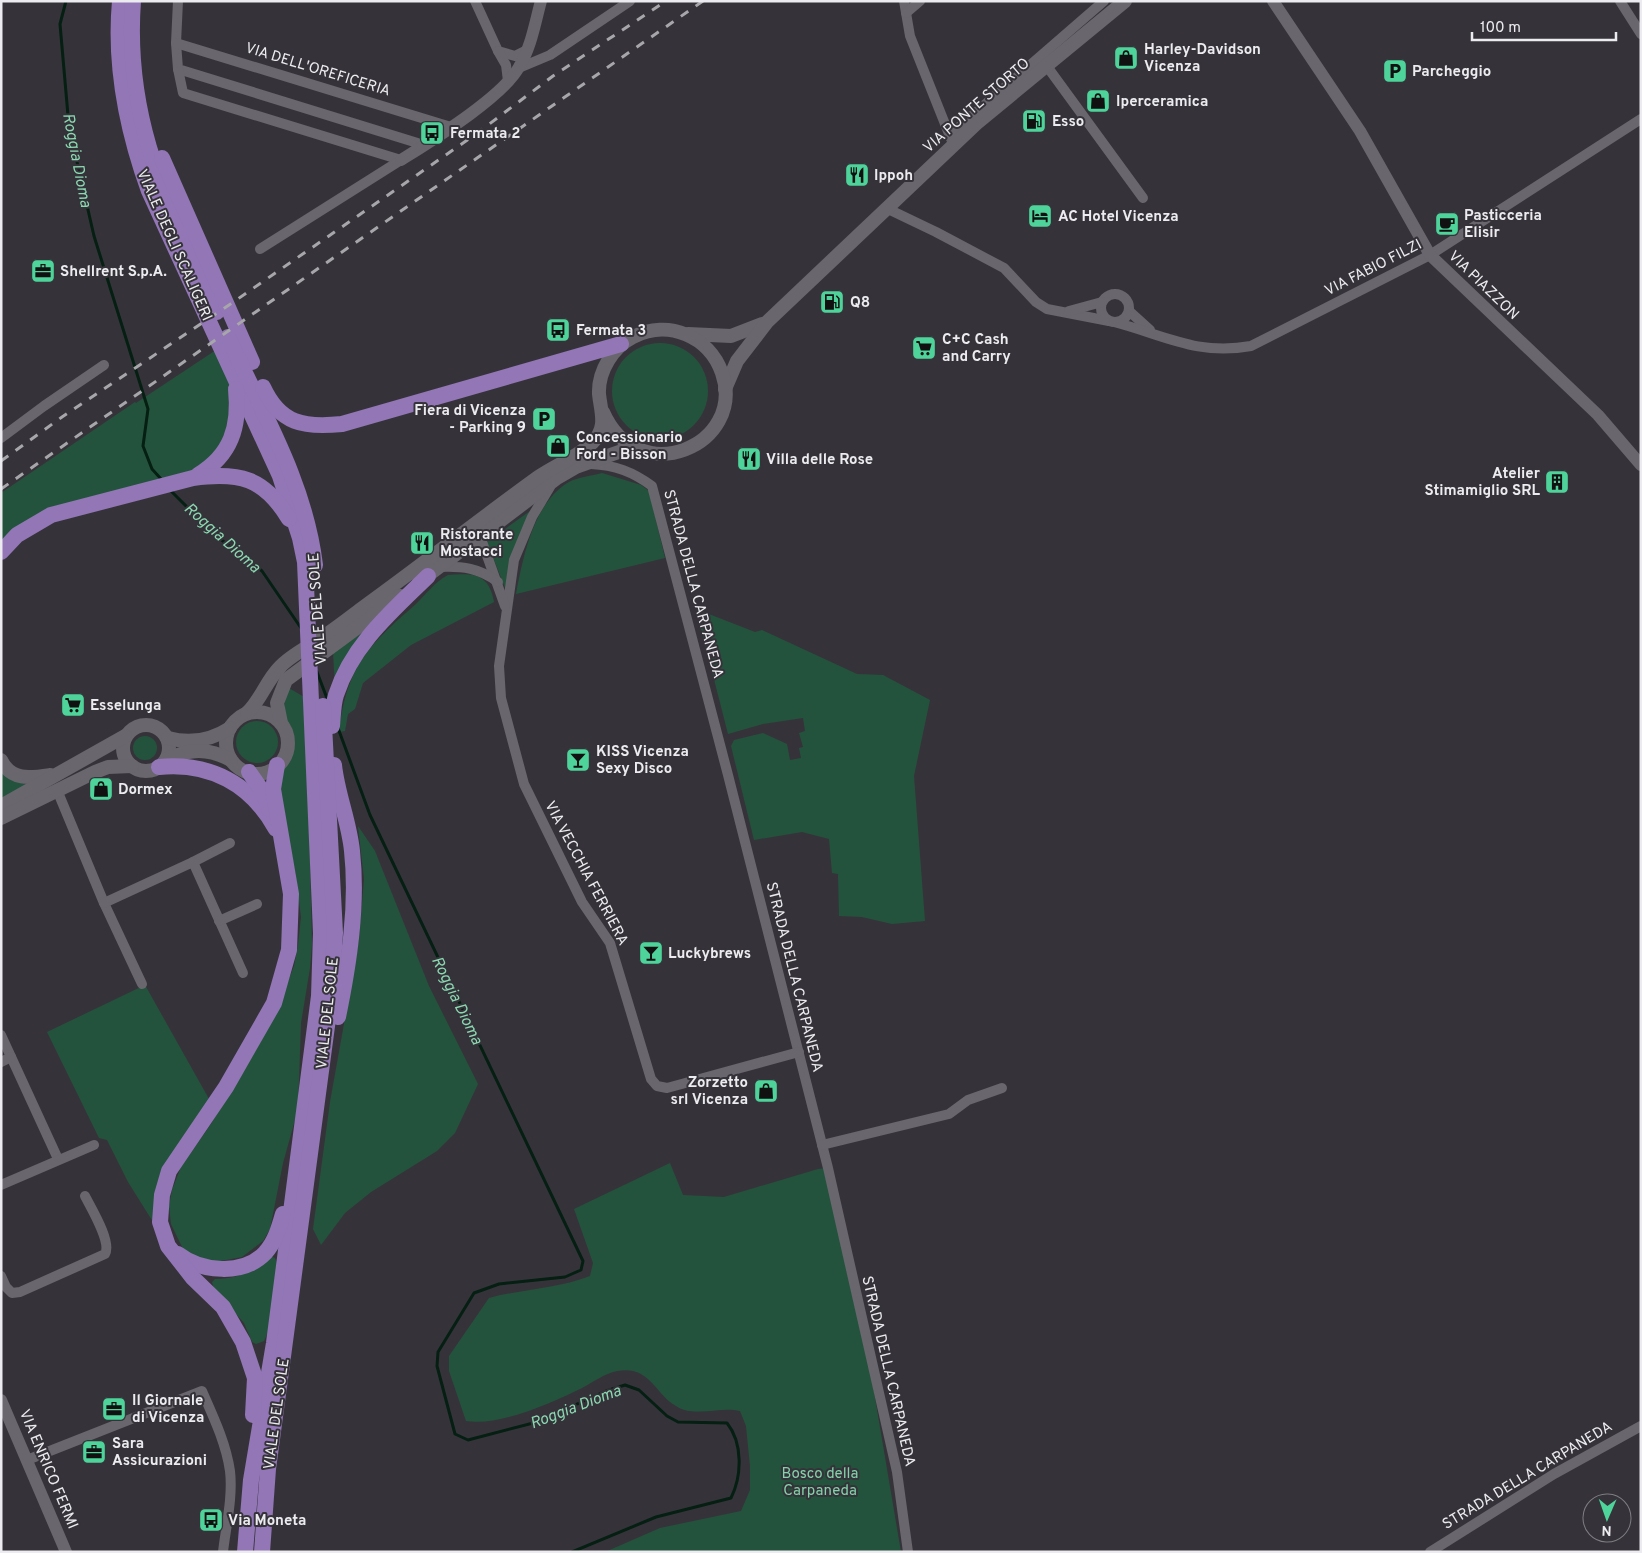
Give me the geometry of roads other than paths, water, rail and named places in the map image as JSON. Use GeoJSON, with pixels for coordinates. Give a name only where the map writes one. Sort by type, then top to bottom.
{"type":"FeatureCollection","features":[{"type":"Feature","properties":{"kind":"highway","name":"VIALE DEGLI SCALIGERI"},"geometry":{"type":"LineString","coordinates":[[120,1],[120,65],[124,107],[135,152],[149,191],[235,382],[286,475]]}},
{"type":"Feature","properties":{"kind":"highway","name":"VIALE DEGLI SCALIGERI"},"geometry":{"type":"LineString","coordinates":[[133,1],[132,64],[137,104],[146,144],[160,185],[286,475]]}},
{"type":"Feature","properties":{"kind":"highway"},"geometry":{"type":"LineString","coordinates":[[132,39],[143,106],[155,142],[264,390],[279,412],[289,420],[320,426],[342,424],[622,344]]}},
{"type":"Feature","properties":{"kind":"highway"},"geometry":{"type":"LineString","coordinates":[[193,478],[218,461],[228,448],[232,436],[237,398],[235,382]]}},
{"type":"Feature","properties":{"kind":"highway"},"geometry":{"type":"LineString","coordinates":[[1,552],[17,535],[52,515],[193,478],[232,474],[261,485],[285,512],[300,538]]}},
{"type":"Feature","properties":{"kind":"highway","name":"VIALE DEL SOLE"},"geometry":{"type":"LineString","coordinates":[[262,1552],[268,1469],[316,1120],[331,996],[305,562],[286,475]]}},
{"type":"Feature","properties":{"kind":"highway","name":"VIALE DEL SOLE"},"geometry":{"type":"LineString","coordinates":[[245,1552],[251,1480],[274,1343],[328,933],[316,570],[306,513],[286,475]]}},
{"type":"Feature","properties":{"kind":"highway"},"geometry":{"type":"LineString","coordinates":[[316,1120],[347,972],[354,891],[352,850],[346,812],[334,770],[331,738],[335,697],[347,667],[368,635],[434,571]]}},
{"type":"Feature","properties":{"kind":"highway"},"geometry":{"type":"LineString","coordinates":[[162,764],[188,766],[215,772],[228,778],[256,800],[278,836]]}},
{"type":"Feature","properties":{"kind":"highway"},"geometry":{"type":"LineString","coordinates":[[277,766],[273,789],[278,836]]}},
{"type":"Feature","properties":{"kind":"highway"},"geometry":{"type":"LineString","coordinates":[[249,772],[263,792],[278,836],[291,894],[290,950],[274,1003],[226,1087],[169,1172],[162,1195],[160,1222],[168,1246],[193,1278],[223,1307],[243,1342],[255,1378],[251,1480]]}},
{"type":"Feature","properties":{"kind":"highway"},"geometry":{"type":"LineString","coordinates":[[168,1246],[188,1262],[203,1268],[226,1269],[246,1265],[264,1253],[278,1234],[296,1171]]}},
{"type":"Feature","properties":{"kind":"main road","name":"VIA PONTE STORTO"},"geometry":{"type":"LineString","coordinates":[[725,389],[737,361],[767,322],[888,209],[951,141],[1125,1]]}},
{"type":"Feature","properties":{"kind":"main road","name":"VIA PONTE STORTO"},"geometry":{"type":"LineString","coordinates":[[687,334],[731,336],[767,322]]}},
{"type":"Feature","properties":{"kind":"main road"},"geometry":{"type":"LineString","coordinates":[[1,818],[108,767],[132,766],[142,771],[162,764],[187,751],[199,750],[221,755],[231,760],[236,766],[249,772],[261,773],[277,766],[287,748],[287,735],[281,723],[277,703],[286,680],[312,652],[484,517],[540,476],[591,444],[599,435],[604,423],[602,412],[599,393],[603,371],[611,356],[622,344],[631,338],[653,330],[670,330],[687,334],[710,350],[718,362],[725,389],[724,402],[715,426],[696,445],[672,454],[652,454],[633,448],[614,433],[602,412]]}},
{"type":"Feature","properties":{"kind":"main road"},"geometry":{"type":"LineString","coordinates":[[231,760],[226,741],[230,728],[237,719],[258,703],[278,668],[312,652],[434,571],[557,478],[583,464],[633,448]]}},
{"type":"Feature","properties":{"kind":"main road"},"geometry":{"type":"LineString","coordinates":[[247,713],[266,713],[281,723]]}},
{"type":"Feature","properties":{"kind":"main road"},"geometry":{"type":"LineString","coordinates":[[1,806],[126,736],[135,727],[146,724],[161,729],[168,738],[170,749],[162,764]]}},
{"type":"Feature","properties":{"kind":"main road"},"geometry":{"type":"LineString","coordinates":[[168,738],[178,741],[200,741],[230,728]]}},
{"type":"Feature","properties":{"kind":"main road"},"geometry":{"type":"LineString","coordinates":[[126,736],[123,752],[132,766]]}},
{"type":"Feature","properties":{"kind":"main road"},"geometry":{"type":"LineString","coordinates":[[1,760],[9,772],[24,777],[31,778],[60,774]]}},
{"type":"Feature","properties":{"kind":"street"},"geometry":{"type":"LineString","coordinates":[[178,1],[176,43],[178,69],[183,93],[401,160]]}},
{"type":"Feature","properties":{"kind":"street"},"geometry":{"type":"LineString","coordinates":[[475,1],[506,65],[508,81]]}},
{"type":"Feature","properties":{"kind":"street"},"geometry":{"type":"LineString","coordinates":[[260,249],[424,145],[492,96],[519,68],[527,50],[541,1]]}},
{"type":"Feature","properties":{"kind":"street"},"geometry":{"type":"LineString","coordinates":[[519,68],[550,55],[630,1]]}},
{"type":"Feature","properties":{"kind":"street"},"geometry":{"type":"LineString","coordinates":[[904,1],[910,36],[951,141],[1104,1]]}},
{"type":"Feature","properties":{"kind":"street"},"geometry":{"type":"LineString","coordinates":[[906,13],[920,1]]}},
{"type":"Feature","properties":{"kind":"street","name":"VIA PIAZZON"},"geometry":{"type":"LineString","coordinates":[[1273,1],[1360,131],[1430,255],[1598,415],[1641,465]]}},
{"type":"Feature","properties":{"kind":"street"},"geometry":{"type":"LineString","coordinates":[[1620,1],[1641,34]]}},
{"type":"Feature","properties":{"kind":"street","name":"VIA DELL'OREFICERIA"},"geometry":{"type":"LineString","coordinates":[[176,43],[451,127]]}},
{"type":"Feature","properties":{"kind":"street"},"geometry":{"type":"LineString","coordinates":[[498,51],[515,56],[527,50]]}},
{"type":"Feature","properties":{"kind":"street"},"geometry":{"type":"LineString","coordinates":[[1046,66],[1143,198]]}},
{"type":"Feature","properties":{"kind":"street"},"geometry":{"type":"LineString","coordinates":[[178,69],[424,145]]}},
{"type":"Feature","properties":{"kind":"street","name":"VIA FABIO FILZI"},"geometry":{"type":"LineString","coordinates":[[888,209],[1004,268],[1036,302],[1047,309],[1112,321],[1152,332],[1178,343],[1205,349],[1228,350],[1251,346],[1430,255],[1641,119]]}},
{"type":"Feature","properties":{"kind":"street"},"geometry":{"type":"LineString","coordinates":[[1059,312],[1082,309],[1102,302],[1111,294],[1122,295],[1128,302],[1129,311],[1125,318],[1112,321],[1103,315],[1102,302]]}},
{"type":"Feature","properties":{"kind":"street","name":"VIA FABIO FILZI"},"geometry":{"type":"LineString","coordinates":[[1129,311],[1152,332]]}},
{"type":"Feature","properties":{"kind":"street"},"geometry":{"type":"LineString","coordinates":[[1,438],[104,365]]}},
{"type":"Feature","properties":{"kind":"street","name":"STRADA DELLA CARPANEDA"},"geometry":{"type":"LineString","coordinates":[[583,464],[622,469],[634,473],[652,486],[822,1145],[897,1472],[908,1552]]}},
{"type":"Feature","properties":{"kind":"street","name":"VIA VECCHIA FERRIERA"},"geometry":{"type":"LineString","coordinates":[[557,478],[541,500],[520,545],[509,588],[499,666],[501,698],[524,784],[582,902],[610,943],[651,1078],[657,1086],[667,1088],[799,1052]]}},
{"type":"Feature","properties":{"kind":"street"},"geometry":{"type":"LineString","coordinates":[[480,536],[484,517]]}},
{"type":"Feature","properties":{"kind":"street","name":"VIA VECCHIA FERRIERA"},"geometry":{"type":"LineString","coordinates":[[480,536],[498,582],[506,614]]}},
{"type":"Feature","properties":{"kind":"street"},"geometry":{"type":"LineString","coordinates":[[434,571],[462,566],[476,569],[498,582]]}},
{"type":"Feature","properties":{"kind":"street"},"geometry":{"type":"LineString","coordinates":[[57,790],[104,903],[142,984]]}},
{"type":"Feature","properties":{"kind":"street"},"geometry":{"type":"LineString","coordinates":[[104,903],[230,843]]}},
{"type":"Feature","properties":{"kind":"street"},"geometry":{"type":"LineString","coordinates":[[193,862],[243,973]]}},
{"type":"Feature","properties":{"kind":"street"},"geometry":{"type":"LineString","coordinates":[[219,921],[257,904]]}},
{"type":"Feature","properties":{"kind":"street"},"geometry":{"type":"LineString","coordinates":[[1,1035],[58,1160]]}},
{"type":"Feature","properties":{"kind":"street"},"geometry":{"type":"LineString","coordinates":[[1,1062],[11,1057]]}},
{"type":"Feature","properties":{"kind":"street"},"geometry":{"type":"LineString","coordinates":[[822,1145],[949,1114],[968,1100],[1002,1088]]}},
{"type":"Feature","properties":{"kind":"street"},"geometry":{"type":"LineString","coordinates":[[1,1185],[94,1145]]}},
{"type":"Feature","properties":{"kind":"street"},"geometry":{"type":"LineString","coordinates":[[1,1276],[12,1293],[20,1292],[106,1254],[106,1240],[85,1196]]}},
{"type":"Feature","properties":{"kind":"street"},"geometry":{"type":"LineString","coordinates":[[27,1460],[202,1391],[218,1427],[230,1472],[228,1509],[222,1552]]}},
{"type":"Feature","properties":{"kind":"street","name":"VIA ENRICO FERMI"},"geometry":{"type":"LineString","coordinates":[[1,1400],[66,1552]]}},
{"type":"Feature","properties":{"kind":"street","name":"STRADA DELLA CARPANEDA"},"geometry":{"type":"LineString","coordinates":[[1430,1552],[1554,1474],[1641,1426]]}},
{"type":"Feature","properties":{"kind":"waterway","name":"Roggia Dioma"},"geometry":{"type":"LineString","coordinates":[[66,1],[60,24],[69,127],[94,236],[148,409],[143,446],[152,469],[162,480]]}},
{"type":"Feature","properties":{"kind":"waterway","name":"Roggia Dioma"},"geometry":{"type":"LineString","coordinates":[[169,489],[215,535],[262,571],[301,628]]}},
{"type":"Feature","properties":{"kind":"waterway","name":"Roggia Dioma"},"geometry":{"type":"LineString","coordinates":[[317,672],[328,701]]}},
{"type":"Feature","properties":{"kind":"waterway","name":"Roggia Dioma"},"geometry":{"type":"LineString","coordinates":[[338,728],[370,815],[583,1261],[581,1270],[565,1277],[499,1284],[474,1293],[438,1352],[437,1366],[455,1434],[468,1440],[537,1422],[606,1391],[625,1385],[639,1390],[667,1416],[678,1422],[727,1423],[736,1440],[739,1470],[731,1498],[656,1517],[572,1552]]}},
{"type":"Feature","properties":{"kind":"railway"},"geometry":{"type":"LineString","coordinates":[[1,461],[62,417],[232,303],[476,134],[553,76],[666,1]]}},
{"type":"Feature","properties":{"kind":"railway"},"geometry":{"type":"LineString","coordinates":[[1,489],[703,1]]}},
{"type":"Feature","properties":{"kind":"place","name":"Harley-Davidson Vicenza"},"geometry":{"type":"Point","coordinates":[1126,58]}},
{"type":"Feature","properties":{"kind":"place","name":"Parcheggio"},"geometry":{"type":"Point","coordinates":[1395,71]}},
{"type":"Feature","properties":{"kind":"place","name":"Iperceramica"},"geometry":{"type":"Point","coordinates":[1098,101]}},
{"type":"Feature","properties":{"kind":"place","name":"Esso"},"geometry":{"type":"Point","coordinates":[1034,121]}},
{"type":"Feature","properties":{"kind":"place","name":"Fermata 2"},"geometry":{"type":"Point","coordinates":[432,133]}},
{"type":"Feature","properties":{"kind":"place","name":"Ippoh"},"geometry":{"type":"Point","coordinates":[857,175]}},
{"type":"Feature","properties":{"kind":"place","name":"AC Hotel Vicenza"},"geometry":{"type":"Point","coordinates":[1040,216]}},
{"type":"Feature","properties":{"kind":"place","name":"Pasticceria Elisir"},"geometry":{"type":"Point","coordinates":[1447,224]}},
{"type":"Feature","properties":{"kind":"place","name":"Shellrent S.p.A."},"geometry":{"type":"Point","coordinates":[43,271]}},
{"type":"Feature","properties":{"kind":"place","name":"Q8"},"geometry":{"type":"Point","coordinates":[832,302]}},
{"type":"Feature","properties":{"kind":"place","name":"Fermata 3"},"geometry":{"type":"Point","coordinates":[558,330]}},
{"type":"Feature","properties":{"kind":"place","name":"C+C Cash and Carry"},"geometry":{"type":"Point","coordinates":[924,348]}},
{"type":"Feature","properties":{"kind":"place","name":"Fiera di Vicenza - Parking 9"},"geometry":{"type":"Point","coordinates":[544,419]}},
{"type":"Feature","properties":{"kind":"place","name":"Concessionario Ford - Bisson"},"geometry":{"type":"Point","coordinates":[558,446]}},
{"type":"Feature","properties":{"kind":"place","name":"Villa delle Rose"},"geometry":{"type":"Point","coordinates":[749,459]}},
{"type":"Feature","properties":{"kind":"place","name":"Atelier Stimamiglio SRL"},"geometry":{"type":"Point","coordinates":[1557,482]}},
{"type":"Feature","properties":{"kind":"place","name":"Ristorante Mostacci"},"geometry":{"type":"Point","coordinates":[422,543]}},
{"type":"Feature","properties":{"kind":"place","name":"Esselunga"},"geometry":{"type":"Point","coordinates":[73,705]}},
{"type":"Feature","properties":{"kind":"place","name":"KISS Vicenza Sexy Disco"},"geometry":{"type":"Point","coordinates":[578,760]}},
{"type":"Feature","properties":{"kind":"place","name":"Dormex"},"geometry":{"type":"Point","coordinates":[101,789]}},
{"type":"Feature","properties":{"kind":"place","name":"Luckybrews"},"geometry":{"type":"Point","coordinates":[651,953]}},
{"type":"Feature","properties":{"kind":"place","name":"Zorzetto srl Vicenza"},"geometry":{"type":"Point","coordinates":[766,1091]}},
{"type":"Feature","properties":{"kind":"place","name":"Il Giornale di Vicenza"},"geometry":{"type":"Point","coordinates":[114,1409]}},
{"type":"Feature","properties":{"kind":"place","name":"Sara Assicurazioni"},"geometry":{"type":"Point","coordinates":[94,1452]}},
{"type":"Feature","properties":{"kind":"place","name":"Via Moneta"},"geometry":{"type":"Point","coordinates":[211,1520]}},
{"type":"Feature","properties":{"kind":"park label","name":"Bosco della Carpaneda"},"geometry":{"type":"Point","coordinates":[820,1482]}}]}
